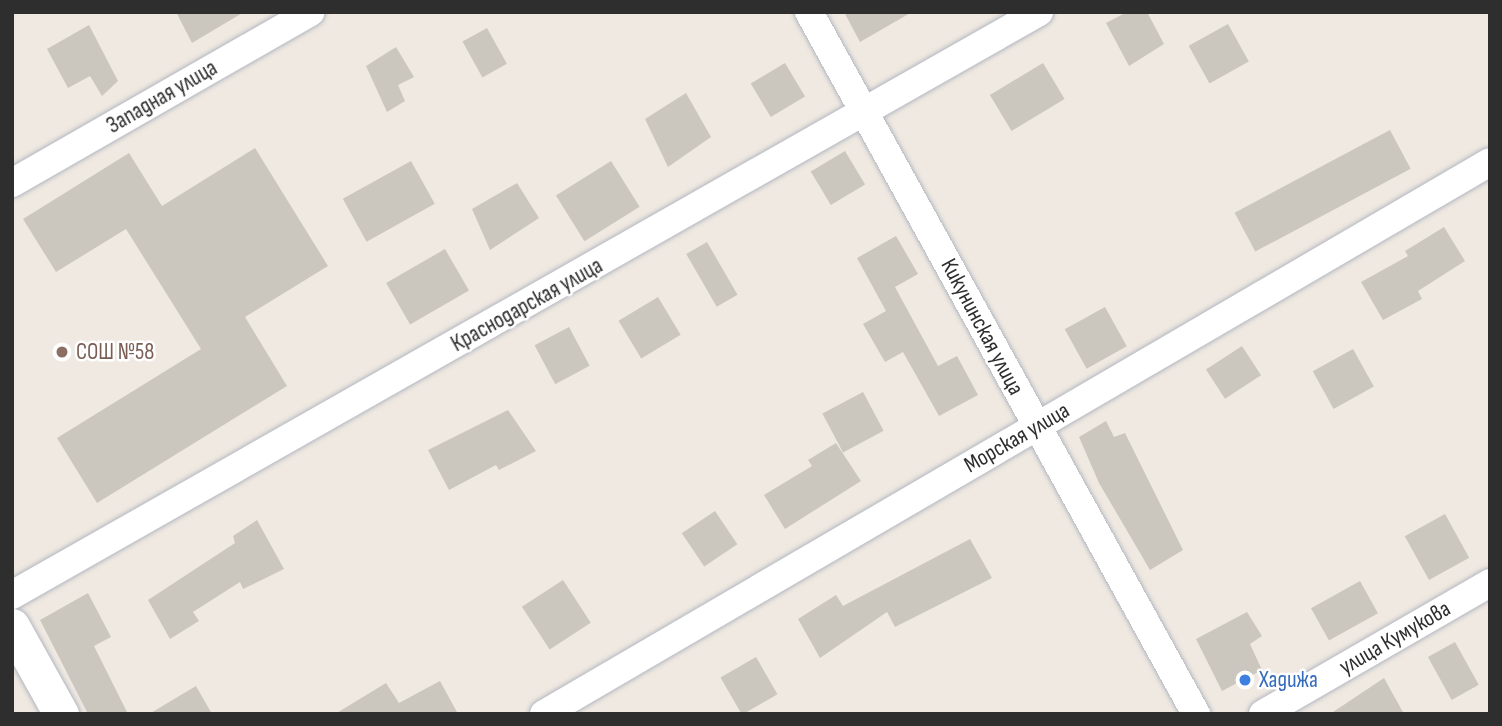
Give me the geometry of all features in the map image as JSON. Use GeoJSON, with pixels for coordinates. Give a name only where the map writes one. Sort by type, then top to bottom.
{"type":"FeatureCollection","features":[{"type":"Feature","properties":{"kind":"street","name":"Западная улица"},"geometry":{"type":"LineString","coordinates":[[12,183],[312,12]]}},
{"type":"Feature","properties":{"kind":"street","name":"Кикунинская улица"},"geometry":{"type":"LineString","coordinates":[[809,12],[868,113],[1036,427],[1196,714]]}},
{"type":"Feature","properties":{"kind":"street","name":"Краснодарская улица"},"geometry":{"type":"LineString","coordinates":[[12,595],[868,113],[1039,12]]}},
{"type":"Feature","properties":{"kind":"street","name":"Морская улица"},"geometry":{"type":"LineString","coordinates":[[544,714],[1490,162]]}},
{"type":"Feature","properties":{"kind":"street","name":"улица Кумукова"},"geometry":{"type":"LineString","coordinates":[[1263,714],[1490,583]]}},
{"type":"Feature","properties":{"kind":"street"},"geometry":{"type":"LineString","coordinates":[[12,626],[61,714]]}},
{"type":"Feature","properties":{"kind":"building"},"geometry":{"type":"Polygon","coordinates":[[[176,12],[244,12],[192,43],[176,12]]]}},
{"type":"Feature","properties":{"kind":"building"},"geometry":{"type":"Polygon","coordinates":[[[844,12],[912,12],[860,42],[844,12]]]}},
{"type":"Feature","properties":{"kind":"building"},"geometry":{"type":"Polygon","coordinates":[[[1127,12],[1147,12],[1164,44],[1129,66],[1106,23],[1127,12]]]}},
{"type":"Feature","properties":{"kind":"building"},"geometry":{"type":"Polygon","coordinates":[[[1228,24],[1249,62],[1209,83],[1189,46],[1228,24]]]}},
{"type":"Feature","properties":{"kind":"building"},"geometry":{"type":"Polygon","coordinates":[[[89,25],[118,81],[102,96],[90,76],[68,88],[47,49],[89,25]]]}},
{"type":"Feature","properties":{"kind":"building"},"geometry":{"type":"Polygon","coordinates":[[[487,28],[507,64],[482,77],[463,42],[487,28]]]}},
{"type":"Feature","properties":{"kind":"building"},"geometry":{"type":"Polygon","coordinates":[[[396,47],[414,77],[398,85],[405,101],[387,112],[366,66],[396,47]]]}},
{"type":"Feature","properties":{"kind":"building"},"geometry":{"type":"Polygon","coordinates":[[[785,63],[805,96],[771,117],[751,84],[785,63]]]}},
{"type":"Feature","properties":{"kind":"building"},"geometry":{"type":"Polygon","coordinates":[[[1043,63],[1065,99],[1011,131],[990,95],[1043,63]]]}},
{"type":"Feature","properties":{"kind":"building"},"geometry":{"type":"Polygon","coordinates":[[[686,93],[711,137],[668,167],[645,119],[686,93]]]}},
{"type":"Feature","properties":{"kind":"building"},"geometry":{"type":"Polygon","coordinates":[[[1390,130],[1411,169],[1255,251],[1235,213],[1390,130]]]}},
{"type":"Feature","properties":{"kind":"building"},"geometry":{"type":"Polygon","coordinates":[[[255,148],[328,266],[245,317],[287,386],[97,503],[57,438],[201,349],[126,229],[56,272],[23,219],[129,153],[162,206],[255,148]]]}},
{"type":"Feature","properties":{"kind":"building"},"geometry":{"type":"Polygon","coordinates":[[[845,151],[865,184],[831,205],[811,172],[845,151]]]}},
{"type":"Feature","properties":{"kind":"building"},"geometry":{"type":"Polygon","coordinates":[[[411,161],[435,204],[367,242],[343,199],[411,161]]]}},
{"type":"Feature","properties":{"kind":"building"},"geometry":{"type":"Polygon","coordinates":[[[611,161],[640,207],[584,241],[556,195],[611,161]]]}},
{"type":"Feature","properties":{"kind":"building"},"geometry":{"type":"Polygon","coordinates":[[[517,183],[539,218],[490,250],[472,209],[517,183]]]}},
{"type":"Feature","properties":{"kind":"building"},"geometry":{"type":"Polygon","coordinates":[[[1444,227],[1465,261],[1418,291],[1422,299],[1383,320],[1361,282],[1408,256],[1405,251],[1444,227]]]}},
{"type":"Feature","properties":{"kind":"building"},"geometry":{"type":"Polygon","coordinates":[[[896,236],[918,274],[895,287],[938,366],[957,356],[978,395],[939,416],[903,352],[885,362],[863,324],[886,311],[857,258],[896,236]]]}},
{"type":"Feature","properties":{"kind":"building"},"geometry":{"type":"Polygon","coordinates":[[[707,242],[738,295],[717,307],[686,254],[707,242]]]}},
{"type":"Feature","properties":{"kind":"building"},"geometry":{"type":"Polygon","coordinates":[[[445,249],[469,291],[410,325],[386,283],[445,249]]]}},
{"type":"Feature","properties":{"kind":"building"},"geometry":{"type":"Polygon","coordinates":[[[658,297],[681,335],[641,358],[619,321],[658,297]]]}},
{"type":"Feature","properties":{"kind":"building"},"geometry":{"type":"Polygon","coordinates":[[[1105,307],[1127,346],[1087,369],[1065,329],[1105,307]]]}},
{"type":"Feature","properties":{"kind":"building"},"geometry":{"type":"Polygon","coordinates":[[[569,327],[590,366],[555,384],[535,345],[569,327]]]}},
{"type":"Feature","properties":{"kind":"building"},"geometry":{"type":"Polygon","coordinates":[[[1242,346],[1261,375],[1225,399],[1206,369],[1242,346]]]}},
{"type":"Feature","properties":{"kind":"building"},"geometry":{"type":"Polygon","coordinates":[[[1353,349],[1374,387],[1334,409],[1313,371],[1353,349]]]}},
{"type":"Feature","properties":{"kind":"building"},"geometry":{"type":"Polygon","coordinates":[[[863,392],[884,431],[843,452],[822,414],[863,392]]]}},
{"type":"Feature","properties":{"kind":"building"},"geometry":{"type":"Polygon","coordinates":[[[508,410],[536,451],[499,470],[496,465],[449,490],[428,450],[508,410]]]}},
{"type":"Feature","properties":{"kind":"building"},"geometry":{"type":"Polygon","coordinates":[[[1106,421],[1114,437],[1125,433],[1183,550],[1150,570],[1099,483],[1079,437],[1106,421]]]}},
{"type":"Feature","properties":{"kind":"building"},"geometry":{"type":"Polygon","coordinates":[[[836,443],[861,481],[785,529],[764,495],[812,466],[808,460],[836,443]]]}},
{"type":"Feature","properties":{"kind":"building"},"geometry":{"type":"Polygon","coordinates":[[[715,511],[737,544],[704,567],[682,533],[715,511]]]}},
{"type":"Feature","properties":{"kind":"building"},"geometry":{"type":"Polygon","coordinates":[[[1445,514],[1469,558],[1429,580],[1405,536],[1445,514]]]}},
{"type":"Feature","properties":{"kind":"building"},"geometry":{"type":"Polygon","coordinates":[[[257,520],[284,569],[243,589],[240,582],[193,612],[199,621],[170,639],[148,600],[235,543],[233,536],[257,520]]]}},
{"type":"Feature","properties":{"kind":"building"},"geometry":{"type":"Polygon","coordinates":[[[970,539],[992,578],[895,627],[887,612],[820,658],[798,619],[836,595],[843,606],[970,539]]]}},
{"type":"Feature","properties":{"kind":"building"},"geometry":{"type":"Polygon","coordinates":[[[563,580],[591,623],[550,649],[522,607],[563,580]]]}},
{"type":"Feature","properties":{"kind":"building"},"geometry":{"type":"Polygon","coordinates":[[[1360,581],[1378,613],[1329,641],[1311,608],[1360,581]]]}},
{"type":"Feature","properties":{"kind":"building"},"geometry":{"type":"Polygon","coordinates":[[[88,593],[111,637],[94,646],[128,714],[88,714],[40,620],[88,593]]]}},
{"type":"Feature","properties":{"kind":"building"},"geometry":{"type":"Polygon","coordinates":[[[1247,612],[1262,636],[1250,644],[1262,670],[1222,691],[1196,639],[1247,612]]]}},
{"type":"Feature","properties":{"kind":"building"},"geometry":{"type":"Polygon","coordinates":[[[1455,642],[1479,685],[1452,700],[1428,657],[1455,642]]]}},
{"type":"Feature","properties":{"kind":"building"},"geometry":{"type":"Polygon","coordinates":[[[756,657],[778,694],[742,714],[720,678],[756,657]]]}},
{"type":"Feature","properties":{"kind":"building"},"geometry":{"type":"Polygon","coordinates":[[[1384,678],[1404,714],[1330,714],[1384,678]]]}},
{"type":"Feature","properties":{"kind":"building"},"geometry":{"type":"Polygon","coordinates":[[[440,681],[458,714],[335,714],[386,683],[399,703],[440,681]]]}},
{"type":"Feature","properties":{"kind":"building"},"geometry":{"type":"Polygon","coordinates":[[[196,686],[212,714],[149,714],[196,686]]]}},
{"type":"Feature","properties":{"kind":"place","name":"СОШ №58"},"geometry":{"type":"Point","coordinates":[62,352]}},
{"type":"Feature","properties":{"kind":"place","name":"Хадижа"},"geometry":{"type":"Point","coordinates":[1245,680]}}]}
